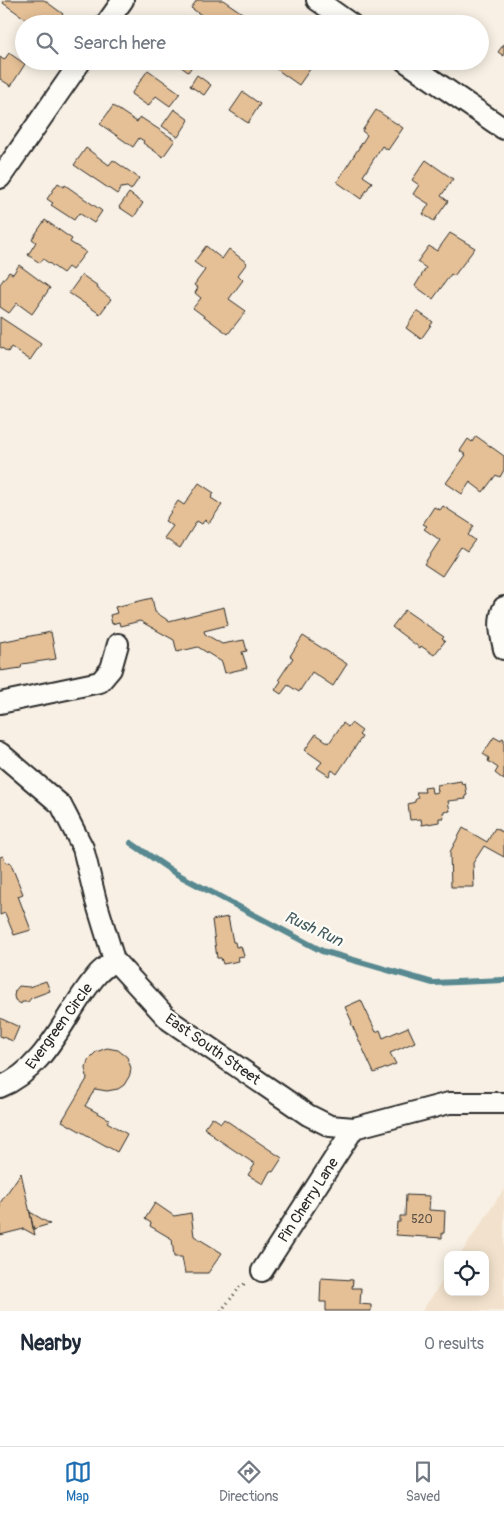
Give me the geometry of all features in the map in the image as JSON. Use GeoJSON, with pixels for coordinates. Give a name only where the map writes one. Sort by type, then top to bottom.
{"type":"FeatureCollection","features":[{"type":"Feature","properties":{"kind":"street"},"geometry":{"type":"LineString","coordinates":[[112,15],[123,0]]}},
{"type":"Feature","properties":{"kind":"street"},"geometry":{"type":"LineString","coordinates":[[317,0],[338,15]]}},
{"type":"Feature","properties":{"kind":"street"},"geometry":{"type":"LineString","coordinates":[[0,178],[74,70]]}},
{"type":"Feature","properties":{"kind":"street"},"geometry":{"type":"LineString","coordinates":[[418,70],[504,130]]}},
{"type":"Feature","properties":{"kind":"street"},"geometry":{"type":"LineString","coordinates":[[504,607],[500,631],[504,649]]}},
{"type":"Feature","properties":{"kind":"street"},"geometry":{"type":"LineString","coordinates":[[0,703],[100,682],[111,669],[118,644]]}},
{"type":"Feature","properties":{"kind":"street","name":"East South Street"},"geometry":{"type":"LineString","coordinates":[[0,753],[61,805],[83,848],[96,901],[114,960],[169,1020],[308,1115],[330,1126],[354,1128],[449,1104],[504,1103]]}},
{"type":"Feature","properties":{"kind":"street","name":"Evergreen Circle"},"geometry":{"type":"LineString","coordinates":[[0,1087],[28,1071],[97,975],[114,960]]}},
{"type":"Feature","properties":{"kind":"street","name":"Pin Cherry Lane"},"geometry":{"type":"LineString","coordinates":[[262,1271],[354,1128]]}},
{"type":"Feature","properties":{"kind":"path"},"geometry":{"type":"LineString","coordinates":[[221,1311],[240,1288],[262,1271]]}},
{"type":"Feature","properties":{"kind":"shaded area"},"geometry":{"type":"Polygon","coordinates":[[[504,1189],[504,1311],[422,1311],[444,1279],[444,1296],[489,1296],[489,1251],[463,1251],[504,1189]]]}},
{"type":"Feature","properties":{"kind":"building"},"geometry":{"type":"Polygon","coordinates":[[[5,0],[44,0],[63,14],[20,15],[3,3],[5,0]]]}},
{"type":"Feature","properties":{"kind":"building"},"geometry":{"type":"Polygon","coordinates":[[[197,0],[223,0],[245,15],[202,15],[191,8],[197,0]]]}},
{"type":"Feature","properties":{"kind":"building"},"geometry":{"type":"Polygon","coordinates":[[[504,44],[504,56],[498,52],[504,44]]]}},
{"type":"Feature","properties":{"kind":"building"},"geometry":{"type":"Polygon","coordinates":[[[9,53],[15,57],[15,70],[21,70],[11,86],[0,79],[0,57],[4,60],[9,53]]]}},
{"type":"Feature","properties":{"kind":"building"},"geometry":{"type":"Polygon","coordinates":[[[148,70],[180,93],[170,106],[156,96],[148,106],[131,94],[148,70]]]}},
{"type":"Feature","properties":{"kind":"building"},"geometry":{"type":"Polygon","coordinates":[[[278,70],[309,70],[299,85],[278,70]]]}},
{"type":"Feature","properties":{"kind":"building"},"geometry":{"type":"Polygon","coordinates":[[[197,75],[211,85],[204,95],[190,86],[197,75]]]}},
{"type":"Feature","properties":{"kind":"building"},"geometry":{"type":"Polygon","coordinates":[[[243,92],[260,104],[248,123],[230,111],[243,92]]]}},
{"type":"Feature","properties":{"kind":"building"},"geometry":{"type":"Polygon","coordinates":[[[113,106],[137,122],[140,117],[175,140],[163,157],[139,138],[133,147],[100,124],[113,106]]]}},
{"type":"Feature","properties":{"kind":"building"},"geometry":{"type":"Polygon","coordinates":[[[174,109],[189,120],[178,137],[162,126],[174,109]]]}},
{"type":"Feature","properties":{"kind":"building"},"geometry":{"type":"Polygon","coordinates":[[[376,110],[403,128],[388,150],[382,146],[363,176],[372,182],[361,199],[337,182],[367,135],[362,131],[376,110]]]}},
{"type":"Feature","properties":{"kind":"building"},"geometry":{"type":"Polygon","coordinates":[[[86,148],[109,165],[113,160],[139,178],[131,190],[127,187],[121,188],[117,194],[74,165],[86,148]]]}},
{"type":"Feature","properties":{"kind":"building"},"geometry":{"type":"Polygon","coordinates":[[[426,160],[453,179],[441,196],[448,201],[434,221],[423,214],[429,204],[413,194],[419,185],[412,180],[426,160]]]}},
{"type":"Feature","properties":{"kind":"building"},"geometry":{"type":"Polygon","coordinates":[[[58,183],[64,187],[65,185],[102,211],[94,223],[79,213],[74,220],[51,205],[53,203],[47,199],[58,183]]]}},
{"type":"Feature","properties":{"kind":"building"},"geometry":{"type":"Polygon","coordinates":[[[129,193],[143,203],[134,217],[119,207],[129,193]]]}},
{"type":"Feature","properties":{"kind":"building"},"geometry":{"type":"Polygon","coordinates":[[[45,220],[72,239],[70,242],[86,252],[72,270],[68,267],[63,273],[43,259],[40,263],[28,255],[36,242],[32,239],[45,220]]]}},
{"type":"Feature","properties":{"kind":"building"},"geometry":{"type":"Polygon","coordinates":[[[450,233],[475,248],[454,276],[451,274],[433,299],[415,286],[426,268],[417,262],[429,246],[437,251],[450,233]]]}},
{"type":"Feature","properties":{"kind":"building"},"geometry":{"type":"Polygon","coordinates":[[[206,246],[222,259],[229,249],[247,263],[238,275],[243,280],[229,299],[246,311],[228,334],[193,308],[201,298],[195,293],[198,288],[194,285],[205,270],[194,262],[206,246]]]}},
{"type":"Feature","properties":{"kind":"building"},"geometry":{"type":"Polygon","coordinates":[[[19,265],[50,288],[32,314],[17,303],[9,313],[0,307],[0,284],[9,272],[13,274],[19,265]]]}},
{"type":"Feature","properties":{"kind":"building"},"geometry":{"type":"Polygon","coordinates":[[[82,275],[98,286],[97,288],[111,299],[100,314],[69,293],[82,275]]]}},
{"type":"Feature","properties":{"kind":"building"},"geometry":{"type":"Polygon","coordinates":[[[417,311],[433,322],[421,339],[406,328],[417,311]]]}},
{"type":"Feature","properties":{"kind":"building"},"geometry":{"type":"Polygon","coordinates":[[[0,317],[41,344],[30,360],[11,347],[8,352],[0,347],[0,317]]]}},
{"type":"Feature","properties":{"kind":"building"},"geometry":{"type":"Polygon","coordinates":[[[476,436],[504,456],[504,470],[500,477],[496,475],[483,492],[470,482],[462,494],[446,483],[466,455],[460,451],[468,439],[472,442],[476,436]]]}},
{"type":"Feature","properties":{"kind":"building"},"geometry":{"type":"Polygon","coordinates":[[[199,483],[214,493],[211,498],[222,505],[209,523],[205,520],[202,524],[197,521],[180,548],[164,538],[173,526],[165,521],[178,501],[184,505],[199,483]]]}},
{"type":"Feature","properties":{"kind":"building"},"geometry":{"type":"Polygon","coordinates":[[[443,506],[474,526],[468,535],[475,540],[467,551],[461,547],[442,576],[424,564],[440,540],[424,529],[427,526],[423,524],[434,507],[440,510],[443,506]]]}},
{"type":"Feature","properties":{"kind":"building"},"geometry":{"type":"Polygon","coordinates":[[[152,598],[155,612],[169,621],[224,607],[228,625],[204,631],[205,634],[222,644],[244,640],[247,651],[242,652],[247,668],[225,673],[222,662],[198,647],[177,652],[174,640],[140,621],[120,626],[119,622],[112,624],[110,615],[117,613],[115,607],[152,598]]]}},
{"type":"Feature","properties":{"kind":"building"},"geometry":{"type":"Polygon","coordinates":[[[405,610],[444,637],[442,639],[445,641],[434,655],[421,646],[420,648],[392,627],[405,610]]]}},
{"type":"Feature","properties":{"kind":"building"},"geometry":{"type":"Polygon","coordinates":[[[51,632],[56,659],[22,664],[21,668],[0,671],[0,642],[51,632]]]}},
{"type":"Feature","properties":{"kind":"building"},"geometry":{"type":"Polygon","coordinates":[[[303,636],[347,664],[333,686],[312,672],[299,692],[288,685],[281,694],[275,690],[281,681],[279,679],[293,658],[290,656],[303,636]]]}},
{"type":"Feature","properties":{"kind":"building"},"geometry":{"type":"Polygon","coordinates":[[[343,723],[348,727],[351,723],[362,731],[359,735],[362,737],[337,774],[332,770],[329,776],[317,768],[322,762],[305,750],[316,734],[329,743],[343,723]]]}},
{"type":"Feature","properties":{"kind":"building"},"geometry":{"type":"Polygon","coordinates":[[[494,737],[501,741],[502,738],[504,739],[504,780],[495,773],[498,768],[488,761],[489,758],[483,754],[494,737]]]}},
{"type":"Feature","properties":{"kind":"building"},"geometry":{"type":"Polygon","coordinates":[[[461,781],[462,784],[465,783],[466,799],[448,801],[450,811],[443,812],[444,818],[439,818],[439,822],[422,825],[421,819],[410,820],[408,804],[415,802],[418,798],[416,792],[425,792],[424,788],[431,787],[432,793],[438,792],[437,785],[461,781]]]}},
{"type":"Feature","properties":{"kind":"building"},"geometry":{"type":"Polygon","coordinates":[[[463,828],[487,842],[495,828],[504,833],[504,857],[484,846],[473,863],[474,887],[451,887],[450,852],[463,828]]]}},
{"type":"Feature","properties":{"kind":"building"},"geometry":{"type":"Polygon","coordinates":[[[3,856],[6,863],[10,862],[23,894],[18,896],[31,930],[14,935],[5,913],[0,915],[0,857],[3,856]]]}},
{"type":"Feature","properties":{"kind":"building"},"geometry":{"type":"Polygon","coordinates":[[[228,917],[233,942],[235,942],[236,947],[241,946],[244,956],[238,957],[239,961],[223,964],[221,958],[217,958],[212,920],[228,917]]]}},
{"type":"Feature","properties":{"kind":"building"},"geometry":{"type":"Polygon","coordinates":[[[46,981],[50,991],[21,1004],[15,1000],[15,991],[19,986],[29,987],[46,981]]]}},
{"type":"Feature","properties":{"kind":"building"},"geometry":{"type":"Polygon","coordinates":[[[361,1000],[376,1032],[380,1030],[383,1038],[408,1027],[415,1042],[390,1053],[396,1064],[374,1073],[345,1007],[361,1000]]]}},
{"type":"Feature","properties":{"kind":"building"},"geometry":{"type":"Polygon","coordinates":[[[0,1018],[19,1027],[13,1041],[0,1036],[0,1018]]]}},
{"type":"Feature","properties":{"kind":"building"},"geometry":{"type":"Polygon","coordinates":[[[107,1048],[118,1050],[127,1057],[131,1068],[130,1075],[124,1085],[118,1089],[107,1091],[95,1089],[85,1106],[109,1119],[107,1122],[127,1134],[117,1152],[62,1121],[87,1079],[86,1068],[88,1060],[96,1052],[107,1048]]]}},
{"type":"Feature","properties":{"kind":"building"},"geometry":{"type":"Polygon","coordinates":[[[212,1117],[221,1123],[224,1119],[282,1158],[273,1172],[270,1171],[263,1184],[248,1175],[255,1164],[204,1128],[212,1117]]]}},
{"type":"Feature","properties":{"kind":"building"},"geometry":{"type":"Polygon","coordinates":[[[21,1173],[35,1235],[24,1229],[0,1235],[0,1203],[21,1173]]]}},
{"type":"Feature","properties":{"kind":"building"},"geometry":{"type":"Polygon","coordinates":[[[406,1195],[430,1196],[429,1210],[445,1211],[442,1238],[396,1235],[397,1222],[400,1222],[400,1216],[405,1216],[406,1195]]]}},
{"type":"Feature","properties":{"kind":"building"},"geometry":{"type":"Polygon","coordinates":[[[155,1203],[174,1216],[191,1213],[194,1236],[222,1253],[208,1273],[185,1273],[182,1257],[174,1257],[172,1239],[150,1226],[151,1223],[145,1219],[155,1203]]]}},
{"type":"Feature","properties":{"kind":"building"},"geometry":{"type":"Polygon","coordinates":[[[30,1212],[50,1224],[33,1229],[30,1212]]]}},
{"type":"Feature","properties":{"kind":"building"},"geometry":{"type":"Polygon","coordinates":[[[321,1278],[353,1280],[352,1288],[361,1288],[360,1304],[371,1305],[371,1311],[326,1311],[326,1302],[320,1302],[321,1278]]]}},
{"type":"Feature","properties":{"kind":"waterway","name":"Rush Run"},"geometry":{"type":"LineString","coordinates":[[131,843],[175,873],[322,951],[433,983],[504,980]]}}]}
